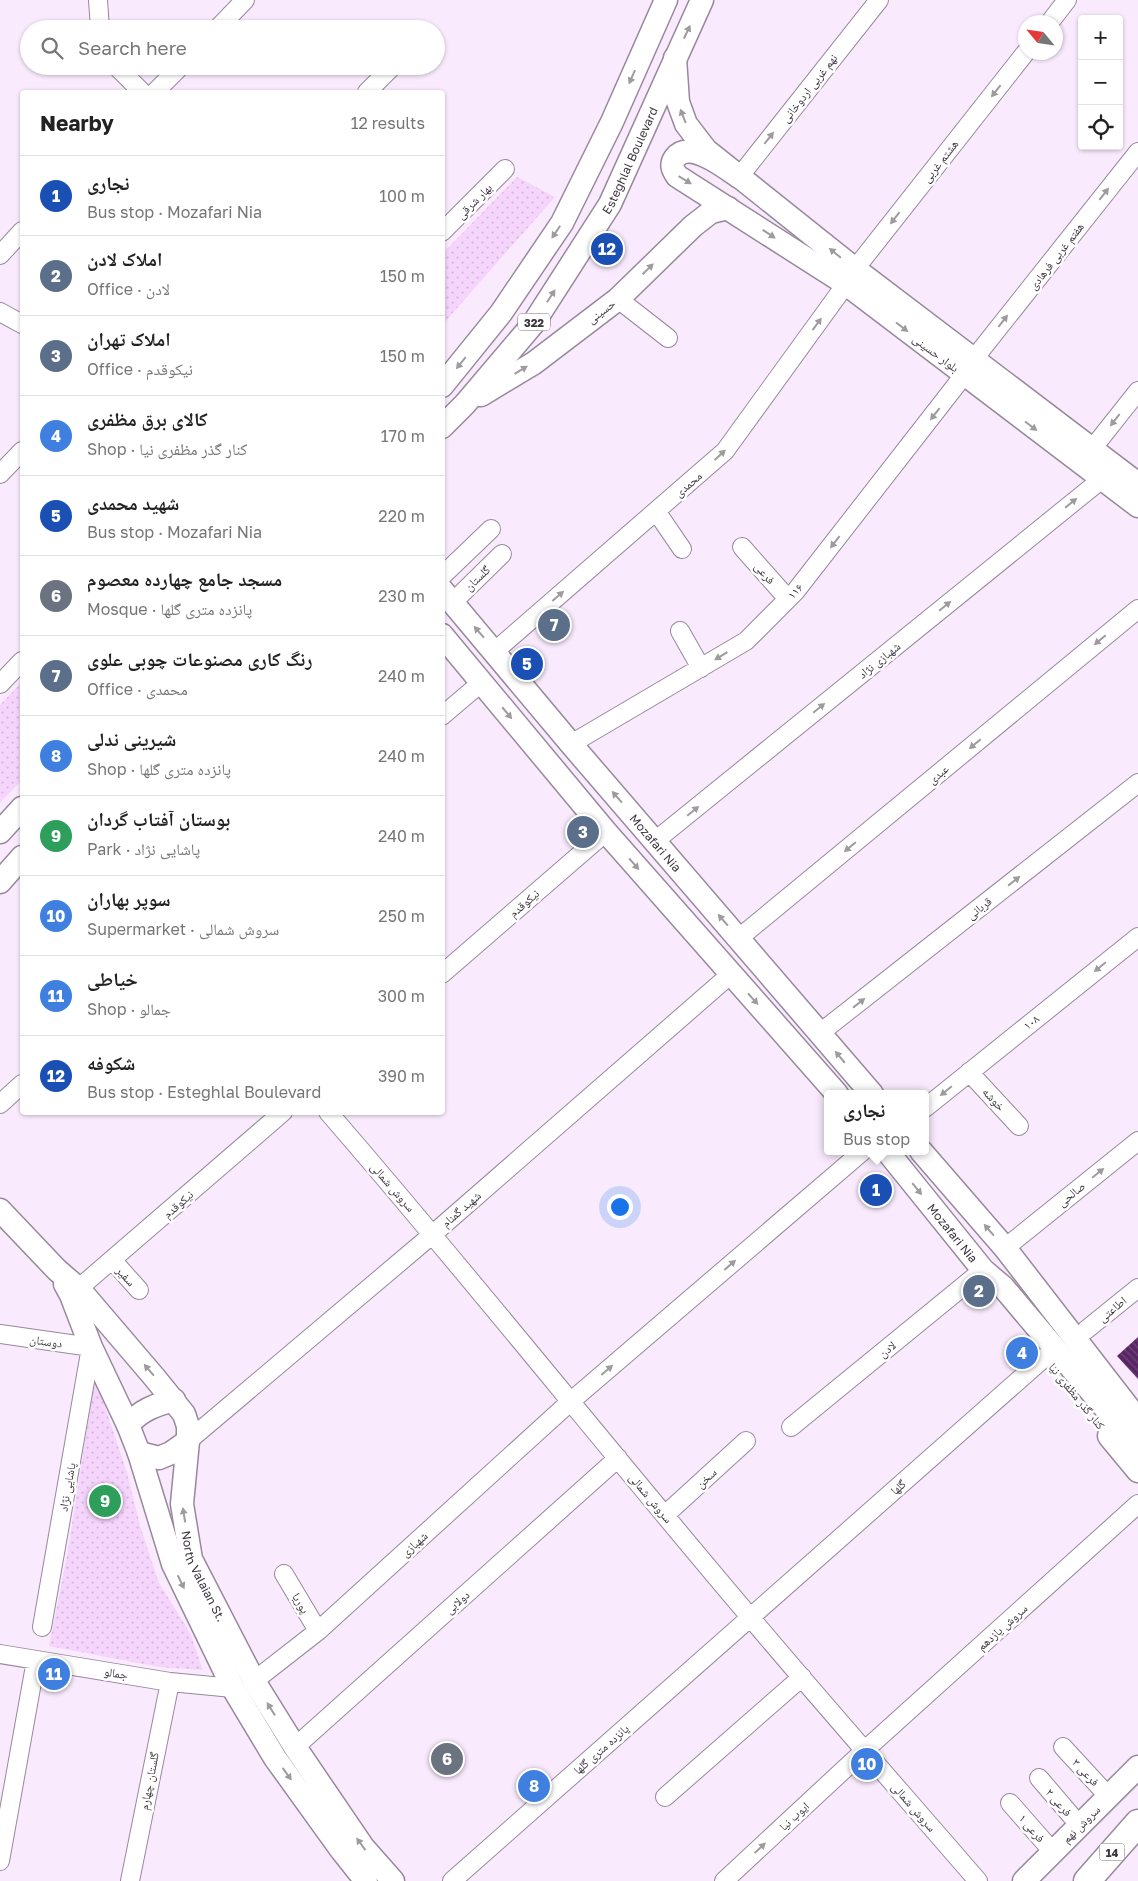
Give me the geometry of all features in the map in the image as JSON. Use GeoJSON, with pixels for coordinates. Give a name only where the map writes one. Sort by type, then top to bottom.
{"type":"FeatureCollection","features":[{"type":"Feature","properties":{"kind":"highway","name":"14"},"geometry":{"type":"LineString","coordinates":[[1087,1881],[1138,1823]]}},
{"type":"Feature","properties":{"kind":"main road","name":"322"},"geometry":{"type":"LineString","coordinates":[[445,382],[501,313],[562,223],[612,122],[666,0]]}},
{"type":"Feature","properties":{"kind":"main road","name":"Esteghlal Boulevard"},"geometry":{"type":"LineString","coordinates":[[445,424],[465,404],[533,324],[610,204],[702,0]]}},
{"type":"Feature","properties":{"kind":"main road"},"geometry":{"type":"LineString","coordinates":[[675,58],[678,102],[686,124],[706,150],[739,177]]}},
{"type":"Feature","properties":{"kind":"main road","name":"بلوار حسینی"},"geometry":{"type":"LineString","coordinates":[[850,277],[728,208],[678,176],[673,171],[674,159],[679,154],[696,152],[705,155],[739,177],[850,277],[969,367],[1138,506]]}},
{"type":"Feature","properties":{"kind":"main road"},"geometry":{"type":"LineString","coordinates":[[580,189],[610,204]]}},
{"type":"Feature","properties":{"kind":"main road","name":"حسینی"},"geometry":{"type":"LineString","coordinates":[[465,404],[534,363],[618,299],[693,226],[711,212],[728,208]]}},
{"type":"Feature","properties":{"kind":"main road","name":"بلوار حسینی"},"geometry":{"type":"LineString","coordinates":[[969,367],[1092,449],[1138,484]]}},
{"type":"Feature","properties":{"kind":"main road","name":"Mozafari Nia"},"geometry":{"type":"LineString","coordinates":[[448,596],[571,744],[869,1090]]}},
{"type":"Feature","properties":{"kind":"main road"},"geometry":{"type":"LineString","coordinates":[[445,639],[606,832],[833,1090]]}},
{"type":"Feature","properties":{"kind":"main road"},"geometry":{"type":"LineString","coordinates":[[0,832],[20,810]]}},
{"type":"Feature","properties":{"kind":"main road"},"geometry":{"type":"LineString","coordinates":[[0,882],[20,860]]}},
{"type":"Feature","properties":{"kind":"main road","name":"Mozafari Nia"},"geometry":{"type":"LineString","coordinates":[[890,1155],[983,1270],[1002,1287],[1138,1447]]}},
{"type":"Feature","properties":{"kind":"main road"},"geometry":{"type":"LineString","coordinates":[[924,1155],[1005,1248],[1138,1420]]}},
{"type":"Feature","properties":{"kind":"main road","name":"North Valaian St."},"geometry":{"type":"LineString","coordinates":[[0,1210],[57,1270],[174,1400],[184,1414],[188,1426],[188,1440],[182,1504],[191,1559],[254,1681],[363,1847],[393,1881]]}},
{"type":"Feature","properties":{"kind":"main road"},"geometry":{"type":"LineString","coordinates":[[1005,1248],[1086,1330],[1138,1394]]}},
{"type":"Feature","properties":{"kind":"main road","name":"کنار گذر مظفری نیا"},"geometry":{"type":"LineString","coordinates":[[983,1270],[1045,1357],[1138,1471]]}},
{"type":"Feature","properties":{"kind":"main road","name":"North Valaian St."},"geometry":{"type":"LineString","coordinates":[[75,1292],[92,1347],[139,1453],[172,1564],[233,1688],[275,1758],[366,1881]]}},
{"type":"Feature","properties":{"kind":"main road"},"geometry":{"type":"LineString","coordinates":[[128,1425],[138,1414],[155,1405],[174,1400]]}},
{"type":"Feature","properties":{"kind":"main road"},"geometry":{"type":"LineString","coordinates":[[139,1453],[159,1458],[188,1440]]}},
{"type":"Feature","properties":{"kind":"main road"},"geometry":{"type":"LineString","coordinates":[[233,1688],[254,1681]]}},
{"type":"Feature","properties":{"kind":"main road","name":"سروش نهم"},"geometry":{"type":"LineString","coordinates":[[1024,1881],[1138,1767]]}},
{"type":"Feature","properties":{"kind":"street"},"geometry":{"type":"LineString","coordinates":[[98,0],[99,20]]}},
{"type":"Feature","properties":{"kind":"street"},"geometry":{"type":"LineString","coordinates":[[226,20],[245,0]]}},
{"type":"Feature","properties":{"kind":"street","name":"نهم غربی اردوخانی"},"geometry":{"type":"LineString","coordinates":[[739,177],[879,0]]}},
{"type":"Feature","properties":{"kind":"street"},"geometry":{"type":"LineString","coordinates":[[1056,15],[1068,0]]}},
{"type":"Feature","properties":{"kind":"street","name":"هشتم غربی"},"geometry":{"type":"LineString","coordinates":[[850,277],[1020,60]]}},
{"type":"Feature","properties":{"kind":"street"},"geometry":{"type":"LineString","coordinates":[[125,75],[140,90]]}},
{"type":"Feature","properties":{"kind":"street"},"geometry":{"type":"LineString","coordinates":[[157,90],[172,75]]}},
{"type":"Feature","properties":{"kind":"street"},"geometry":{"type":"LineString","coordinates":[[369,90],[383,75]]}},
{"type":"Feature","properties":{"kind":"street","name":"هفتم غربی فرهادی"},"geometry":{"type":"LineString","coordinates":[[969,367],[1138,152]]}},
{"type":"Feature","properties":{"kind":"street","name":"بهار شرقی"},"geometry":{"type":"LineString","coordinates":[[445,229],[505,169]]}},
{"type":"Feature","properties":{"kind":"street"},"geometry":{"type":"LineString","coordinates":[[0,255],[20,233]]}},
{"type":"Feature","properties":{"kind":"street","name":"محمدی"},"geometry":{"type":"LineString","coordinates":[[495,651],[725,451],[850,277]]}},
{"type":"Feature","properties":{"kind":"street"},"geometry":{"type":"LineString","coordinates":[[618,299],[668,338]]}},
{"type":"Feature","properties":{"kind":"street"},"geometry":{"type":"LineString","coordinates":[[0,312],[20,323]]}},
{"type":"Feature","properties":{"kind":"street","name":"۱۱۶"},"geometry":{"type":"LineString","coordinates":[[571,744],[746,641],[801,584],[969,367]]}},
{"type":"Feature","properties":{"kind":"street"},"geometry":{"type":"LineString","coordinates":[[1092,449],[1138,391]]}},
{"type":"Feature","properties":{"kind":"street"},"geometry":{"type":"LineString","coordinates":[[0,474],[20,453]]}},
{"type":"Feature","properties":{"kind":"street","name":"شهبازی نژاد"},"geometry":{"type":"LineString","coordinates":[[656,841],[1102,478]]}},
{"type":"Feature","properties":{"kind":"street"},"geometry":{"type":"LineString","coordinates":[[656,511],[682,549]]}},
{"type":"Feature","properties":{"kind":"street"},"geometry":{"type":"LineString","coordinates":[[445,573],[491,529]]}},
{"type":"Feature","properties":{"kind":"street","name":"فرعی"},"geometry":{"type":"LineString","coordinates":[[742,547],[788,599]]}},
{"type":"Feature","properties":{"kind":"street","name":"گلستان"},"geometry":{"type":"LineString","coordinates":[[448,596],[502,554]]}},
{"type":"Feature","properties":{"kind":"street","name":"عبدی"},"geometry":{"type":"LineString","coordinates":[[739,938],[1138,609]]}},
{"type":"Feature","properties":{"kind":"street"},"geometry":{"type":"LineString","coordinates":[[680,631],[701,668]]}},
{"type":"Feature","properties":{"kind":"street"},"geometry":{"type":"LineString","coordinates":[[3,675],[20,662]]}},
{"type":"Feature","properties":{"kind":"street"},"geometry":{"type":"LineString","coordinates":[[445,713],[482,682]]}},
{"type":"Feature","properties":{"kind":"street","name":"قربانی"},"geometry":{"type":"LineString","coordinates":[[820,1033],[1138,783]]}},
{"type":"Feature","properties":{"kind":"street","name":"نیکوقدم"},"geometry":{"type":"LineString","coordinates":[[445,971],[606,832]]}},
{"type":"Feature","properties":{"kind":"street","name":"۱۰۸"},"geometry":{"type":"LineString","coordinates":[[929,1105],[1138,937]]}},
{"type":"Feature","properties":{"kind":"street","name":"شهید گمنام"},"geometry":{"type":"LineString","coordinates":[[188,1440],[433,1234],[731,974]]}},
{"type":"Feature","properties":{"kind":"street","name":"خوشه"},"geometry":{"type":"LineString","coordinates":[[969,1072],[1019,1126]]}},
{"type":"Feature","properties":{"kind":"street"},"geometry":{"type":"LineString","coordinates":[[0,1104],[20,1086]]}},
{"type":"Feature","properties":{"kind":"street","name":"نیکوقدم"},"geometry":{"type":"LineString","coordinates":[[75,1292],[281,1115]]}},
{"type":"Feature","properties":{"kind":"street","name":"سروش شمالی"},"geometry":{"type":"LineString","coordinates":[[331,1115],[433,1234],[750,1618],[978,1881]]}},
{"type":"Feature","properties":{"kind":"street","name":"صالحی"},"geometry":{"type":"LineString","coordinates":[[1005,1248],[1138,1141]]}},
{"type":"Feature","properties":{"kind":"street"},"geometry":{"type":"LineString","coordinates":[[570,1402],[858,1155]]}},
{"type":"Feature","properties":{"kind":"street","name":"سفیر"},"geometry":{"type":"LineString","coordinates":[[112,1261],[139,1290]]}},
{"type":"Feature","properties":{"kind":"street","name":"لادن"},"geometry":{"type":"LineString","coordinates":[[792,1427],[983,1270]]}},
{"type":"Feature","properties":{"kind":"street","name":"اطاعتی"},"geometry":{"type":"LineString","coordinates":[[1086,1330],[1138,1288]]}},
{"type":"Feature","properties":{"kind":"street","name":"دوستان"},"geometry":{"type":"LineString","coordinates":[[0,1334],[92,1347]]}},
{"type":"Feature","properties":{"kind":"street","name":"پاشایی نژاد"},"geometry":{"type":"LineString","coordinates":[[42,1626],[92,1347]]}},
{"type":"Feature","properties":{"kind":"street","name":"گلها"},"geometry":{"type":"LineString","coordinates":[[750,1618],[1045,1357]]}},
{"type":"Feature","properties":{"kind":"street","name":"شهبازی"},"geometry":{"type":"LineString","coordinates":[[254,1681],[318,1631],[570,1402]]}},
{"type":"Feature","properties":{"kind":"street","name":"سخن"},"geometry":{"type":"LineString","coordinates":[[665,1515],[746,1441]]}},
{"type":"Feature","properties":{"kind":"street","name":"دولابی"},"geometry":{"type":"LineString","coordinates":[[295,1746],[618,1458]]}},
{"type":"Feature","properties":{"kind":"street","name":"سروش یازدهم"},"geometry":{"type":"LineString","coordinates":[[865,1750],[1138,1504]]}},
{"type":"Feature","properties":{"kind":"street","name":"پوریا"},"geometry":{"type":"LineString","coordinates":[[284,1574],[318,1631]]}},
{"type":"Feature","properties":{"kind":"street","name":"پانزده متری گلها"},"geometry":{"type":"LineString","coordinates":[[452,1881],[750,1618]]}},
{"type":"Feature","properties":{"kind":"street","name":"جمالو"},"geometry":{"type":"LineString","coordinates":[[0,1654],[170,1682],[233,1688]]}},
{"type":"Feature","properties":{"kind":"street"},"geometry":{"type":"LineString","coordinates":[[0,1861],[36,1660]]}},
{"type":"Feature","properties":{"kind":"street"},"geometry":{"type":"LineString","coordinates":[[665,1797],[802,1677]]}},
{"type":"Feature","properties":{"kind":"street","name":"گلستان چهارم"},"geometry":{"type":"LineString","coordinates":[[130,1881],[170,1682]]}},
{"type":"Feature","properties":{"kind":"street","name":"فرعی ۳"},"geometry":{"type":"LineString","coordinates":[[1063,1747],[1109,1797]]}},
{"type":"Feature","properties":{"kind":"street","name":"ایوب نیا"},"geometry":{"type":"LineString","coordinates":[[724,1881],[865,1750]]}},
{"type":"Feature","properties":{"kind":"street","name":"فرعی ۲"},"geometry":{"type":"LineString","coordinates":[[1038,1778],[1080,1826]]}},
{"type":"Feature","properties":{"kind":"street","name":"فرعی ۱"},"geometry":{"type":"LineString","coordinates":[[1010,1803],[1053,1852]]}},
{"type":"Feature","properties":{"kind":"shaded area"},"geometry":{"type":"Polygon","coordinates":[[[517,177],[555,197],[445,322],[445,251],[517,177]]]}},
{"type":"Feature","properties":{"kind":"shaded area"},"geometry":{"type":"Polygon","coordinates":[[[20,684],[20,782],[0,803],[0,705],[20,684]]]}},
{"type":"Feature","properties":{"kind":"shaded area"},"geometry":{"type":"Polygon","coordinates":[[[95,1377],[127,1473],[141,1529],[159,1583],[190,1633],[203,1670],[159,1667],[49,1646],[67,1556],[95,1377]]]}},
{"type":"Feature","properties":{"kind":"building"},"geometry":{"type":"Polygon","coordinates":[[[1138,1337],[1138,1379],[1117,1356],[1138,1337]]]}},
{"type":"Feature","properties":{"kind":"place","name":"شکوفه"},"geometry":{"type":"Point","coordinates":[607,249]}},
{"type":"Feature","properties":{"kind":"place","name":"رنگ کاری مصنوعات چوبی علوی"},"geometry":{"type":"Point","coordinates":[554,625]}},
{"type":"Feature","properties":{"kind":"place","name":"شهید محمدی"},"geometry":{"type":"Point","coordinates":[527,664]}},
{"type":"Feature","properties":{"kind":"place","name":"املاک تهران"},"geometry":{"type":"Point","coordinates":[583,832]}},
{"type":"Feature","properties":{"kind":"place","name":"نجاری"},"geometry":{"type":"Point","coordinates":[876,1190]}},
{"type":"Feature","properties":{"kind":"place","name":"املاک لادن"},"geometry":{"type":"Point","coordinates":[979,1291]}},
{"type":"Feature","properties":{"kind":"place","name":"کالای برق مظفری"},"geometry":{"type":"Point","coordinates":[1022,1353]}},
{"type":"Feature","properties":{"kind":"place","name":"بوستان آفتاب گردان"},"geometry":{"type":"Point","coordinates":[105,1501]}},
{"type":"Feature","properties":{"kind":"place","name":"خیاطی"},"geometry":{"type":"Point","coordinates":[54,1674]}},
{"type":"Feature","properties":{"kind":"place","name":"مسجد جامع چهارده معصوم"},"geometry":{"type":"Point","coordinates":[447,1759]}},
{"type":"Feature","properties":{"kind":"place","name":"سوپر بهاران"},"geometry":{"type":"Point","coordinates":[867,1764]}},
{"type":"Feature","properties":{"kind":"place","name":"شیرینی ندلی"},"geometry":{"type":"Point","coordinates":[534,1786]}}]}
